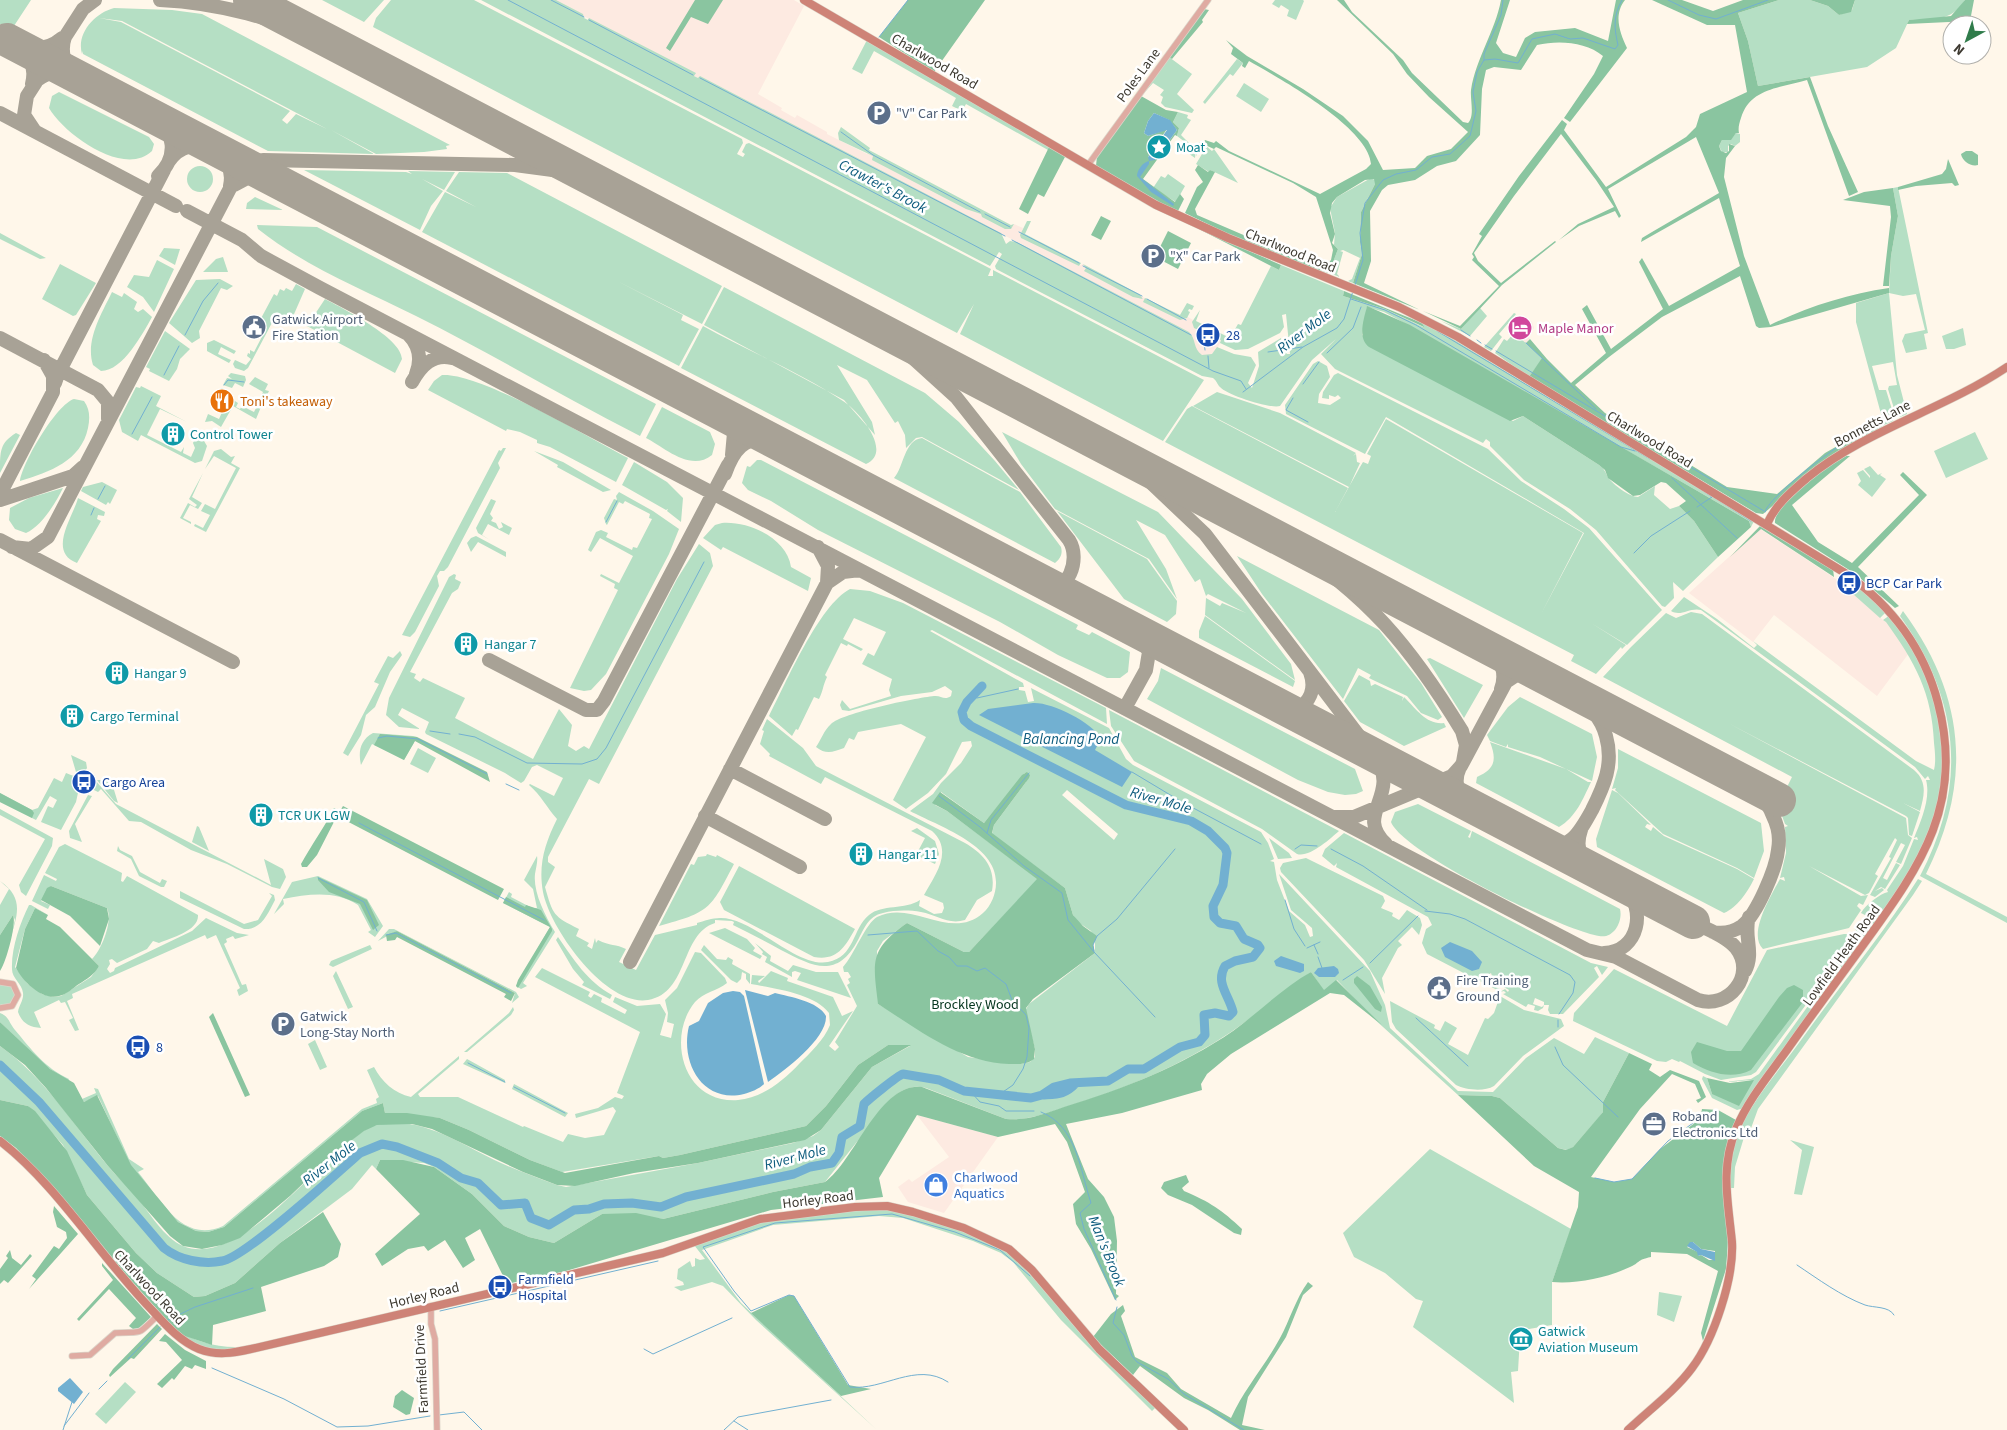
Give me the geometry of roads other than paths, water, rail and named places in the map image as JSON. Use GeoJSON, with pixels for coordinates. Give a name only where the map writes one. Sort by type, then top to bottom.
{"type":"FeatureCollection","features":[{"type":"Feature","properties":{"kind":"street","name":"Charlwood Road"},"geometry":{"type":"LineString","coordinates":[[804,0],[1180,217],[1412,313],[1458,336],[1767,524]]}},
{"type":"Feature","properties":{"kind":"street","name":"Poles Lane"},"geometry":{"type":"LineString","coordinates":[[1088,165],[1208,0]]}},
{"type":"Feature","properties":{"kind":"street","name":"Bonnetts Lane"},"geometry":{"type":"LineString","coordinates":[[1767,524],[1782,500],[1829,461],[1875,434],[2007,367]]}},
{"type":"Feature","properties":{"kind":"street","name":"Lowfield Heath Road"},"geometry":{"type":"LineString","coordinates":[[1628,1430],[1690,1371],[1704,1349],[1714,1324],[1732,1262],[1725,1180],[1729,1150],[1742,1115],[1762,1084],[1915,872],[1936,823],[1944,786],[1945,752],[1940,710],[1929,675],[1908,634],[1890,612],[1855,580],[1767,524]]}},
{"type":"Feature","properties":{"kind":"street"},"geometry":{"type":"LineString","coordinates":[[0,982],[13,984],[18,994],[13,1005],[0,1008]]}},
{"type":"Feature","properties":{"kind":"street","name":"Charlwood Road"},"geometry":{"type":"LineString","coordinates":[[0,1141],[38,1177],[157,1316],[186,1343],[200,1350],[220,1354],[251,1349],[383,1318]]}},
{"type":"Feature","properties":{"kind":"street","name":"Horley Road"},"geometry":{"type":"LineString","coordinates":[[383,1318],[671,1250],[760,1219],[855,1207],[887,1206],[956,1225],[986,1236],[1009,1249],[1032,1270],[1099,1349],[1184,1430]]}},
{"type":"Feature","properties":{"kind":"street","name":"Farmfield Drive"},"geometry":{"type":"LineString","coordinates":[[431,1306],[431,1324],[435,1339],[437,1430]]}},
{"type":"Feature","properties":{"kind":"street"},"geometry":{"type":"LineString","coordinates":[[72,1356],[90,1355],[115,1332],[136,1334],[141,1332],[157,1316]]}},
{"type":"Feature","properties":{"kind":"water"},"geometry":{"type":"Polygon","coordinates":[[[1154,113],[1170,120],[1177,130],[1155,160],[1149,161],[1148,157],[1167,130],[1148,136],[1144,133],[1148,121],[1154,113]]]}},
{"type":"Feature","properties":{"kind":"water"},"geometry":{"type":"Polygon","coordinates":[[[1149,161],[1140,177],[1174,204],[1173,206],[1151,192],[1137,176],[1141,167],[1149,161]]]}},
{"type":"Feature","properties":{"kind":"water","name":"Balancing Pond"},"geometry":{"type":"Polygon","coordinates":[[[1033,703],[1060,709],[1096,732],[1101,738],[1095,750],[1132,772],[1122,787],[979,715],[988,709],[1033,703]]]}},
{"type":"Feature","properties":{"kind":"water"},"geometry":{"type":"Polygon","coordinates":[[[1450,942],[1472,951],[1482,962],[1479,969],[1472,971],[1445,957],[1441,948],[1450,942]]]}},
{"type":"Feature","properties":{"kind":"water"},"geometry":{"type":"Polygon","coordinates":[[[1281,956],[1304,964],[1304,971],[1300,973],[1276,966],[1274,961],[1281,956]]]}},
{"type":"Feature","properties":{"kind":"water"},"geometry":{"type":"Polygon","coordinates":[[[1334,966],[1338,969],[1339,973],[1335,977],[1319,977],[1314,973],[1318,968],[1334,966]]]}},
{"type":"Feature","properties":{"kind":"water"},"geometry":{"type":"Polygon","coordinates":[[[745,990],[768,996],[775,993],[803,1000],[817,1007],[826,1016],[820,1034],[813,1044],[768,1082],[745,990]]]}},
{"type":"Feature","properties":{"kind":"water"},"geometry":{"type":"Polygon","coordinates":[[[740,992],[744,996],[764,1084],[744,1094],[729,1095],[716,1093],[697,1077],[691,1066],[687,1040],[689,1026],[699,1021],[708,1003],[723,993],[740,992]]]}},
{"type":"Feature","properties":{"kind":"water"},"geometry":{"type":"Polygon","coordinates":[[[1690,1242],[1693,1242],[1701,1249],[1715,1252],[1715,1261],[1701,1255],[1698,1256],[1697,1252],[1687,1246],[1690,1242]]]}},
{"type":"Feature","properties":{"kind":"water"},"geometry":{"type":"Polygon","coordinates":[[[70,1378],[83,1392],[74,1404],[58,1391],[58,1388],[70,1378]]]}},
{"type":"Feature","properties":{"kind":"waterway","name":"Crawter's Brook"},"geometry":{"type":"LineString","coordinates":[[508,0],[1213,371],[1241,381],[1246,389]]}},
{"type":"Feature","properties":{"kind":"waterway"},"geometry":{"type":"LineString","coordinates":[[551,0],[584,17]]}},
{"type":"Feature","properties":{"kind":"waterway"},"geometry":{"type":"LineString","coordinates":[[879,37],[908,0]]}},
{"type":"Feature","properties":{"kind":"waterway"},"geometry":{"type":"LineString","coordinates":[[1484,60],[1484,54],[1501,15],[1503,0]]}},
{"type":"Feature","properties":{"kind":"waterway","name":"River Mole"},"geometry":{"type":"LineString","coordinates":[[1355,285],[1363,260],[1360,233],[1365,203],[1383,180],[1396,174],[1416,170],[1432,157],[1450,154],[1470,136],[1476,111],[1473,92],[1477,72],[1484,60],[1495,59],[1518,63],[1532,39],[1555,34],[1570,39],[1583,38],[1615,49],[1618,45],[1615,28],[1616,17],[1622,0]]}},
{"type":"Feature","properties":{"kind":"waterway","name":"River Mole"},"geometry":{"type":"LineString","coordinates":[[1668,0],[1699,15],[1716,19],[1768,0]]}},
{"type":"Feature","properties":{"kind":"waterway"},"geometry":{"type":"LineString","coordinates":[[589,20],[693,75]]}},
{"type":"Feature","properties":{"kind":"waterway"},"geometry":{"type":"LineString","coordinates":[[700,78],[1005,236]]}},
{"type":"Feature","properties":{"kind":"waterway"},"geometry":{"type":"LineString","coordinates":[[841,132],[873,155],[980,212]]}},
{"type":"Feature","properties":{"kind":"waterway"},"geometry":{"type":"LineString","coordinates":[[985,214],[1010,227]]}},
{"type":"Feature","properties":{"kind":"waterway"},"geometry":{"type":"LineString","coordinates":[[1019,232],[1079,263]]}},
{"type":"Feature","properties":{"kind":"waterway"},"geometry":{"type":"LineString","coordinates":[[1012,240],[1191,335]]}},
{"type":"Feature","properties":{"kind":"waterway"},"geometry":{"type":"LineString","coordinates":[[1083,266],[1142,296]]}},
{"type":"Feature","properties":{"kind":"waterway"},"geometry":{"type":"LineString","coordinates":[[185,335],[203,301],[218,283]]}},
{"type":"Feature","properties":{"kind":"waterway","name":"River Mole"},"geometry":{"type":"LineString","coordinates":[[1243,392],[1303,347],[1337,328],[1344,319],[1353,291]]}},
{"type":"Feature","properties":{"kind":"waterway"},"geometry":{"type":"LineString","coordinates":[[1147,299],[1186,320]]}},
{"type":"Feature","properties":{"kind":"waterway"},"geometry":{"type":"LineString","coordinates":[[1351,299],[1385,310],[1416,325],[1621,447],[1635,451]]}},
{"type":"Feature","properties":{"kind":"waterway"},"geometry":{"type":"LineString","coordinates":[[1327,353],[1353,328],[1361,307]]}},
{"type":"Feature","properties":{"kind":"waterway"},"geometry":{"type":"LineString","coordinates":[[1461,330],[1470,336]]}},
{"type":"Feature","properties":{"kind":"waterway"},"geometry":{"type":"LineString","coordinates":[[1437,331],[1650,459]]}},
{"type":"Feature","properties":{"kind":"waterway"},"geometry":{"type":"LineString","coordinates":[[1199,339],[1204,342],[1205,350]]}},
{"type":"Feature","properties":{"kind":"waterway"},"geometry":{"type":"LineString","coordinates":[[1477,340],[1481,343]]}},
{"type":"Feature","properties":{"kind":"waterway"},"geometry":{"type":"LineString","coordinates":[[1526,343],[1596,409]]}},
{"type":"Feature","properties":{"kind":"waterway"},"geometry":{"type":"LineString","coordinates":[[1485,345],[1492,349]]}},
{"type":"Feature","properties":{"kind":"waterway"},"geometry":{"type":"LineString","coordinates":[[164,375],[179,346]]}},
{"type":"Feature","properties":{"kind":"waterway"},"geometry":{"type":"LineString","coordinates":[[1268,352],[1302,347]]}},
{"type":"Feature","properties":{"kind":"waterway"},"geometry":{"type":"LineString","coordinates":[[1496,351],[1764,511]]}},
{"type":"Feature","properties":{"kind":"waterway"},"geometry":{"type":"LineString","coordinates":[[1208,356],[1209,368]]}},
{"type":"Feature","properties":{"kind":"waterway"},"geometry":{"type":"LineString","coordinates":[[1303,384],[1319,362]]}},
{"type":"Feature","properties":{"kind":"waterway"},"geometry":{"type":"LineString","coordinates":[[224,385],[228,380],[244,382]]}},
{"type":"Feature","properties":{"kind":"waterway"},"geometry":{"type":"LineString","coordinates":[[216,401],[222,389]]}},
{"type":"Feature","properties":{"kind":"waterway"},"geometry":{"type":"LineString","coordinates":[[132,434],[152,397]]}},
{"type":"Feature","properties":{"kind":"waterway"},"geometry":{"type":"LineString","coordinates":[[1293,398],[1286,410],[1308,422]]}},
{"type":"Feature","properties":{"kind":"waterway"},"geometry":{"type":"LineString","coordinates":[[1765,512],[1769,505],[1791,483],[1823,457],[1861,434]]}},
{"type":"Feature","properties":{"kind":"waterway"},"geometry":{"type":"LineString","coordinates":[[1672,478],[1737,538]]}},
{"type":"Feature","properties":{"kind":"waterway"},"geometry":{"type":"LineString","coordinates":[[1694,485],[1712,497],[1697,507]]}},
{"type":"Feature","properties":{"kind":"waterway"},"geometry":{"type":"LineString","coordinates":[[98,499],[105,486]]}},
{"type":"Feature","properties":{"kind":"waterway"},"geometry":{"type":"LineString","coordinates":[[1713,497],[1751,521]]}},
{"type":"Feature","properties":{"kind":"waterway"},"geometry":{"type":"LineString","coordinates":[[606,522],[617,501]]}},
{"type":"Feature","properties":{"kind":"waterway"},"geometry":{"type":"LineString","coordinates":[[91,515],[94,508]]}},
{"type":"Feature","properties":{"kind":"waterway"},"geometry":{"type":"LineString","coordinates":[[1634,553],[1651,536],[1690,511]]}},
{"type":"Feature","properties":{"kind":"waterway"},"geometry":{"type":"LineString","coordinates":[[459,734],[475,737],[527,763],[582,764],[597,759],[606,748],[704,562]]}},
{"type":"Feature","properties":{"kind":"waterway","name":"River Mole"},"geometry":{"type":"LineString","coordinates":[[0,1065],[39,1102],[164,1248],[184,1258],[199,1262],[215,1262],[234,1256],[250,1246],[360,1153],[382,1144],[397,1147],[438,1163],[461,1178],[478,1183],[501,1205],[525,1203],[531,1218],[549,1225],[574,1210],[589,1209],[604,1204],[632,1203],[661,1207],[686,1197],[794,1174],[810,1167],[832,1163],[839,1153],[842,1137],[860,1126],[864,1104],[903,1074],[939,1080],[964,1091],[1031,1098],[1042,1095],[1054,1087],[1070,1083],[1108,1081],[1128,1069],[1144,1069],[1180,1047],[1199,1042],[1205,1035],[1204,1015],[1215,1013],[1229,1016],[1233,1012],[1222,984],[1221,978],[1225,966],[1235,961],[1253,957],[1260,948],[1258,945],[1244,939],[1236,926],[1220,923],[1214,917],[1213,906],[1223,885],[1227,853],[1225,848],[1208,831],[1191,821],[1126,805],[971,726],[964,720],[962,712],[967,702],[982,686]]}},
{"type":"Feature","properties":{"kind":"waterway"},"geometry":{"type":"LineString","coordinates":[[977,698],[1018,689]]}},
{"type":"Feature","properties":{"kind":"waterway"},"geometry":{"type":"LineString","coordinates":[[430,731],[450,734]]}},
{"type":"Feature","properties":{"kind":"waterway"},"geometry":{"type":"LineString","coordinates":[[378,738],[387,736],[418,739],[487,774]]}},
{"type":"Feature","properties":{"kind":"waterway"},"geometry":{"type":"LineString","coordinates":[[1132,772],[1182,802],[1261,844]]}},
{"type":"Feature","properties":{"kind":"waterway"},"geometry":{"type":"LineString","coordinates":[[987,833],[991,820],[1029,773]]}},
{"type":"Feature","properties":{"kind":"waterway"},"geometry":{"type":"LineString","coordinates":[[506,784],[519,790]]}},
{"type":"Feature","properties":{"kind":"waterway"},"geometry":{"type":"LineString","coordinates":[[939,796],[980,827],[1024,866],[1062,893],[1068,920],[1094,952],[1155,1017]]}},
{"type":"Feature","properties":{"kind":"waterway"},"geometry":{"type":"LineString","coordinates":[[359,823],[544,920]]}},
{"type":"Feature","properties":{"kind":"waterway"},"geometry":{"type":"LineString","coordinates":[[1295,849],[1301,845],[1317,846]]}},
{"type":"Feature","properties":{"kind":"waterway"},"geometry":{"type":"LineString","coordinates":[[1094,951],[1093,945],[1097,936],[1117,919],[1175,849]]}},
{"type":"Feature","properties":{"kind":"waterway"},"geometry":{"type":"LineString","coordinates":[[1331,849],[1363,866],[1427,910]]}},
{"type":"Feature","properties":{"kind":"waterway"},"geometry":{"type":"LineString","coordinates":[[318,878],[364,902],[377,931]]}},
{"type":"Feature","properties":{"kind":"waterway"},"geometry":{"type":"LineString","coordinates":[[1285,900],[1294,929],[1305,946]]}},
{"type":"Feature","properties":{"kind":"waterway"},"geometry":{"type":"LineString","coordinates":[[1425,911],[1450,914],[1465,919],[1570,975],[1575,982],[1573,993],[1559,1014]]}},
{"type":"Feature","properties":{"kind":"waterway"},"geometry":{"type":"LineString","coordinates":[[1370,963],[1418,916]]}},
{"type":"Feature","properties":{"kind":"waterway","name":"Man's Brook"},"geometry":{"type":"LineString","coordinates":[[868,935],[917,931],[938,951],[949,957],[957,966],[967,966],[977,971],[985,968],[1006,984],[1012,1000],[1026,1015],[1029,1028],[1027,1057],[1023,1069],[1013,1085],[997,1096]]}},
{"type":"Feature","properties":{"kind":"waterway"},"geometry":{"type":"LineString","coordinates":[[386,935],[396,933],[511,993]]}},
{"type":"Feature","properties":{"kind":"waterway"},"geometry":{"type":"LineString","coordinates":[[1307,948],[1320,942]]}},
{"type":"Feature","properties":{"kind":"waterway"},"geometry":{"type":"LineString","coordinates":[[1314,945],[1318,954]]}},
{"type":"Feature","properties":{"kind":"waterway"},"geometry":{"type":"LineString","coordinates":[[1318,957],[1322,968]]}},
{"type":"Feature","properties":{"kind":"waterway"},"geometry":{"type":"LineString","coordinates":[[1343,980],[1363,967]]}},
{"type":"Feature","properties":{"kind":"waterway"},"geometry":{"type":"LineString","coordinates":[[1416,1018],[1468,1066]]}},
{"type":"Feature","properties":{"kind":"waterway"},"geometry":{"type":"LineString","coordinates":[[1558,1020],[1558,1027]]}},
{"type":"Feature","properties":{"kind":"waterway"},"geometry":{"type":"LineString","coordinates":[[1555,1047],[1563,1065],[1618,1117]]}},
{"type":"Feature","properties":{"kind":"waterway"},"geometry":{"type":"LineString","coordinates":[[468,1063],[505,1082]]}},
{"type":"Feature","properties":{"kind":"waterway"},"geometry":{"type":"LineString","coordinates":[[1042,1095],[1064,1092],[1076,1083]]}},
{"type":"Feature","properties":{"kind":"waterway"},"geometry":{"type":"LineString","coordinates":[[514,1087],[565,1113]]}},
{"type":"Feature","properties":{"kind":"waterway","name":"Man's Brook"},"geometry":{"type":"LineString","coordinates":[[970,1091],[980,1102],[999,1106],[1006,1111],[1034,1111]]}},
{"type":"Feature","properties":{"kind":"waterway","name":"Man's Brook"},"geometry":{"type":"LineString","coordinates":[[1041,1112],[1062,1127],[1070,1138],[1075,1150],[1091,1203],[1080,1213],[1084,1229],[1116,1300]]}},
{"type":"Feature","properties":{"kind":"waterway"},"geometry":{"type":"LineString","coordinates":[[1595,1178],[1614,1182],[1632,1179],[1668,1141],[1707,1113]]}},
{"type":"Feature","properties":{"kind":"waterway"},"geometry":{"type":"LineString","coordinates":[[948,1382],[936,1376],[924,1374],[912,1375],[875,1385],[850,1387],[794,1296],[789,1295],[751,1311],[734,1291],[703,1247],[775,1223],[892,1214],[955,1232],[1000,1250],[1030,1276]]}},
{"type":"Feature","properties":{"kind":"waterway"},"geometry":{"type":"LineString","coordinates":[[440,1311],[658,1261]]}},
{"type":"Feature","properties":{"kind":"waterway"},"geometry":{"type":"LineString","coordinates":[[1797,1265],[1847,1297],[1865,1305],[1889,1310],[1894,1315]]}},
{"type":"Feature","properties":{"kind":"waterway"},"geometry":{"type":"LineString","coordinates":[[168,1320],[195,1307],[253,1288]]}},
{"type":"Feature","properties":{"kind":"waterway","name":"Man's Brook"},"geometry":{"type":"LineString","coordinates":[[1117,1307],[1113,1323],[1124,1335],[1132,1356],[1137,1362],[1168,1379],[1184,1394],[1244,1430]]}},
{"type":"Feature","properties":{"kind":"waterway"},"geometry":{"type":"LineString","coordinates":[[644,1349],[653,1354],[732,1318]]}},
{"type":"Feature","properties":{"kind":"waterway"},"geometry":{"type":"LineString","coordinates":[[128,1359],[160,1327]]}},
{"type":"Feature","properties":{"kind":"waterway"},"geometry":{"type":"LineString","coordinates":[[212,1368],[284,1399],[337,1427],[368,1426],[430,1416]]}},
{"type":"Feature","properties":{"kind":"waterway"},"geometry":{"type":"LineString","coordinates":[[99,1389],[107,1381]]}},
{"type":"Feature","properties":{"kind":"waterway"},"geometry":{"type":"LineString","coordinates":[[64,1426],[89,1393]]}},
{"type":"Feature","properties":{"kind":"waterway"},"geometry":{"type":"LineString","coordinates":[[724,1430],[738,1417],[831,1400]]}},
{"type":"Feature","properties":{"kind":"waterway"},"geometry":{"type":"LineString","coordinates":[[63,1430],[72,1402]]}},
{"type":"Feature","properties":{"kind":"waterway"},"geometry":{"type":"LineString","coordinates":[[439,1415],[464,1412],[482,1430]]}},
{"type":"Feature","properties":{"kind":"waterway"},"geometry":{"type":"LineString","coordinates":[[734,1421],[748,1430]]}},
{"type":"Feature","properties":{"kind":"place","name":"\"V\" Car Park"},"geometry":{"type":"Point","coordinates":[879,113]}},
{"type":"Feature","properties":{"kind":"place","name":"Moat"},"geometry":{"type":"Point","coordinates":[1159,147]}},
{"type":"Feature","properties":{"kind":"place","name":"\"X\" Car Park"},"geometry":{"type":"Point","coordinates":[1153,256]}},
{"type":"Feature","properties":{"kind":"place","name":"Gatwick Airport Fire Station"},"geometry":{"type":"Point","coordinates":[254,327]}},
{"type":"Feature","properties":{"kind":"place","name":"Maple Manor"},"geometry":{"type":"Point","coordinates":[1520,328]}},
{"type":"Feature","properties":{"kind":"place","name":"28"},"geometry":{"type":"Point","coordinates":[1208,335]}},
{"type":"Feature","properties":{"kind":"place","name":"Toni's takeaway"},"geometry":{"type":"Point","coordinates":[222,401]}},
{"type":"Feature","properties":{"kind":"place","name":"Control Tower"},"geometry":{"type":"Point","coordinates":[173,434]}},
{"type":"Feature","properties":{"kind":"place","name":"BCP Car Park"},"geometry":{"type":"Point","coordinates":[1849,583]}},
{"type":"Feature","properties":{"kind":"place","name":"Hangar 7"},"geometry":{"type":"Point","coordinates":[466,644]}},
{"type":"Feature","properties":{"kind":"place","name":"Hangar 9"},"geometry":{"type":"Point","coordinates":[117,673]}},
{"type":"Feature","properties":{"kind":"place","name":"Cargo Terminal"},"geometry":{"type":"Point","coordinates":[72,716]}},
{"type":"Feature","properties":{"kind":"place","name":"Cargo Area"},"geometry":{"type":"Point","coordinates":[84,782]}},
{"type":"Feature","properties":{"kind":"place","name":"TCR UK LGW"},"geometry":{"type":"Point","coordinates":[261,815]}},
{"type":"Feature","properties":{"kind":"place","name":"Hangar 11"},"geometry":{"type":"Point","coordinates":[861,854]}},
{"type":"Feature","properties":{"kind":"place","name":"Fire Training Ground"},"geometry":{"type":"Point","coordinates":[1439,988]}},
{"type":"Feature","properties":{"kind":"place","name":"Gatwick Long-Stay North"},"geometry":{"type":"Point","coordinates":[283,1024]}},
{"type":"Feature","properties":{"kind":"place","name":"8"},"geometry":{"type":"Point","coordinates":[138,1047]}},
{"type":"Feature","properties":{"kind":"place","name":"Roband Electronics Ltd"},"geometry":{"type":"Point","coordinates":[1654,1124]}},
{"type":"Feature","properties":{"kind":"place","name":"Charlwood Aquatics"},"geometry":{"type":"Point","coordinates":[936,1185]}},
{"type":"Feature","properties":{"kind":"place","name":"Farmfield Hospital"},"geometry":{"type":"Point","coordinates":[500,1287]}},
{"type":"Feature","properties":{"kind":"place","name":"Gatwick Aviation Museum"},"geometry":{"type":"Point","coordinates":[1521,1339]}},
{"type":"Feature","properties":{"kind":"park label","name":"Brockley Wood"},"geometry":{"type":"Point","coordinates":[975,1004]}}]}
